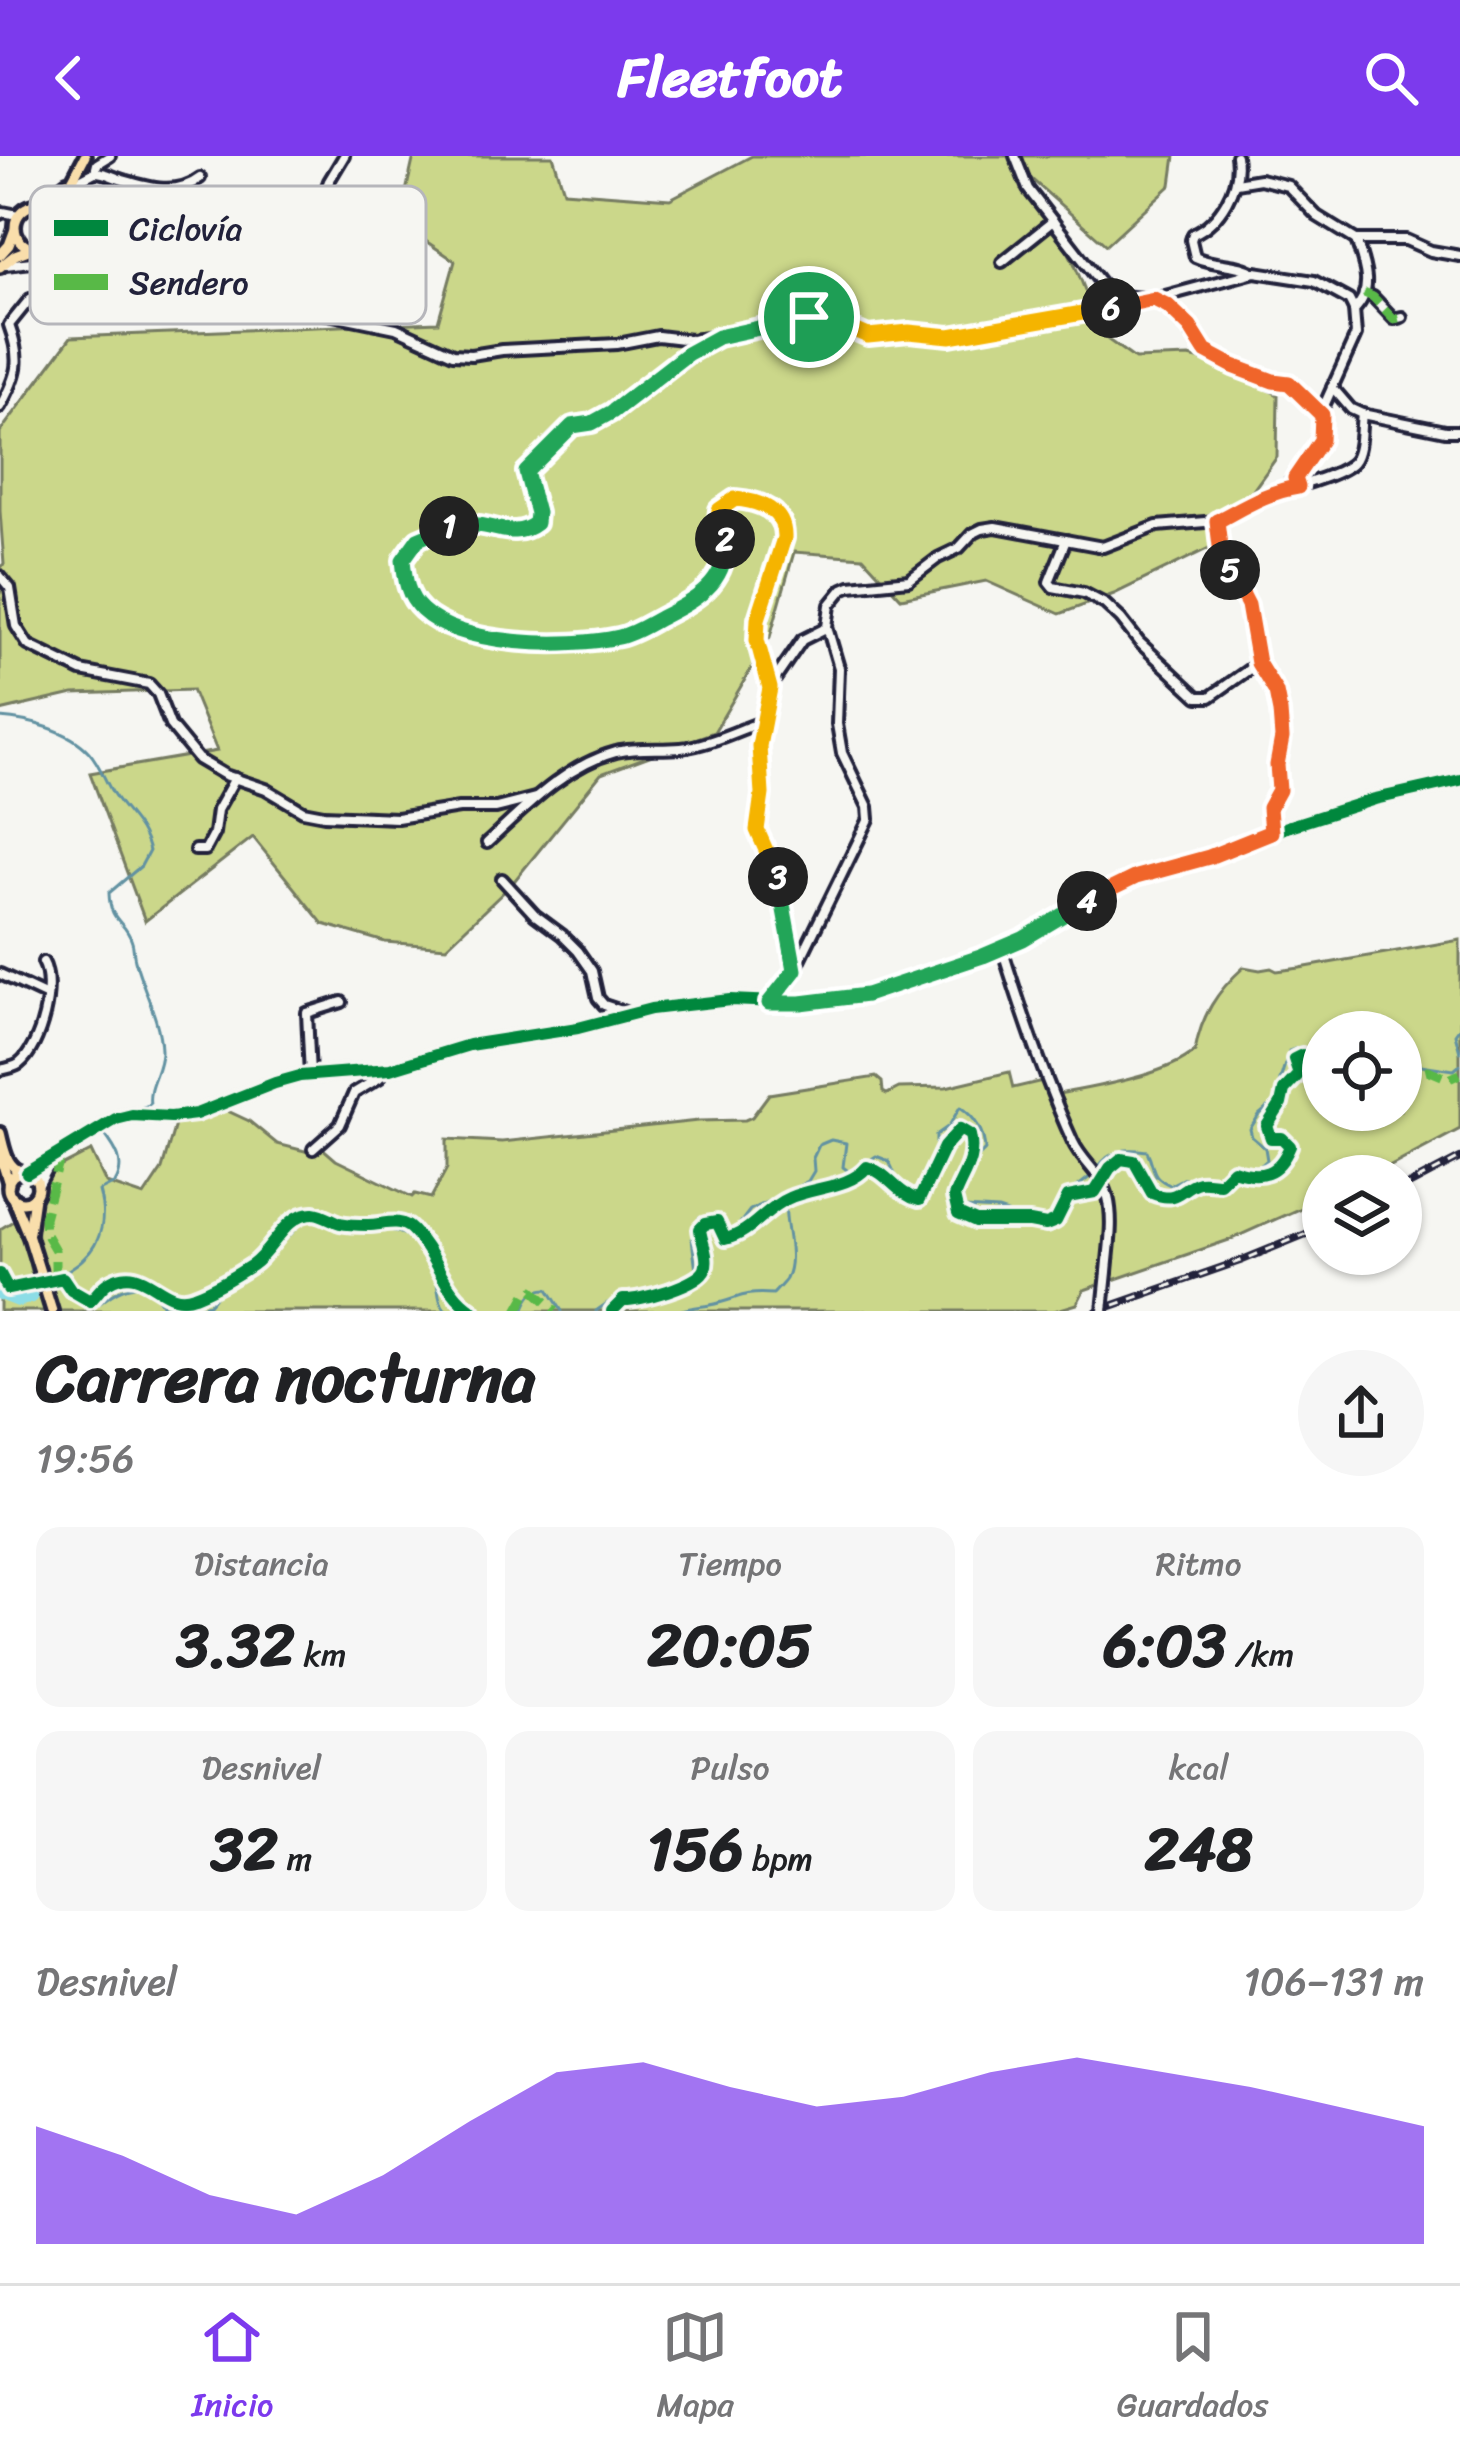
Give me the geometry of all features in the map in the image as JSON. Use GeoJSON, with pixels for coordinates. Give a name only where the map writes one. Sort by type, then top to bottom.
{"type":"FeatureCollection","features":[{"type":"Feature","properties":{"kind":"main road"},"geometry":{"type":"LineString","coordinates":[[69,186],[85,156]]}},
{"type":"Feature","properties":{"kind":"main road"},"geometry":{"type":"LineString","coordinates":[[66,186],[70,183]]}},
{"type":"Feature","properties":{"kind":"main road"},"geometry":{"type":"LineString","coordinates":[[1,262],[18,215],[30,207]]}},
{"type":"Feature","properties":{"kind":"main road"},"geometry":{"type":"LineString","coordinates":[[15,229],[20,242],[30,248]]}},
{"type":"Feature","properties":{"kind":"main road"},"geometry":{"type":"LineString","coordinates":[[1,262],[30,250]]}},
{"type":"Feature","properties":{"kind":"main road"},"geometry":{"type":"LineString","coordinates":[[0,1133],[16,1171],[11,1180],[52,1311]]}},
{"type":"Feature","properties":{"kind":"main road"},"geometry":{"type":"LineString","coordinates":[[0,1155],[22,1202],[36,1191]]}},
{"type":"Feature","properties":{"kind":"main road"},"geometry":{"type":"LineString","coordinates":[[11,1180],[34,1178],[29,1237]]}},
{"type":"Feature","properties":{"kind":"street"},"geometry":{"type":"LineString","coordinates":[[95,172],[97,164],[110,156]]}},
{"type":"Feature","properties":{"kind":"street"},"geometry":{"type":"LineString","coordinates":[[328,186],[344,156]]}},
{"type":"Feature","properties":{"kind":"street"},"geometry":{"type":"LineString","coordinates":[[1016,156],[1028,189],[1105,287],[1120,296],[1148,299],[1179,315],[1205,351],[1233,366],[1289,383],[1322,415]]}},
{"type":"Feature","properties":{"kind":"street"},"geometry":{"type":"LineString","coordinates":[[1236,156],[1239,180],[1209,227],[1193,234],[1196,257],[1314,280],[1349,300],[1354,308],[1356,335],[1322,415],[1321,440],[1296,482]]}},
{"type":"Feature","properties":{"kind":"street"},"geometry":{"type":"LineString","coordinates":[[70,183],[102,171],[151,186]]}},
{"type":"Feature","properties":{"kind":"street"},"geometry":{"type":"LineString","coordinates":[[189,186],[200,178]]}},
{"type":"Feature","properties":{"kind":"street"},"geometry":{"type":"LineString","coordinates":[[1239,180],[1260,178],[1288,186],[1317,216],[1356,240],[1406,240],[1460,256]]}},
{"type":"Feature","properties":{"kind":"street"},"geometry":{"type":"LineString","coordinates":[[0,214],[18,215]]}},
{"type":"Feature","properties":{"kind":"street"},"geometry":{"type":"LineString","coordinates":[[1002,262],[1052,221]]}},
{"type":"Feature","properties":{"kind":"street"},"geometry":{"type":"LineString","coordinates":[[1354,308],[1364,296],[1366,272],[1356,240]]}},
{"type":"Feature","properties":{"kind":"street"},"geometry":{"type":"LineString","coordinates":[[376,324],[453,354],[471,356],[658,336],[718,337],[809,317],[831,320],[868,336],[909,332],[950,336],[1102,310],[1255,272]]}},
{"type":"Feature","properties":{"kind":"street"},"geometry":{"type":"LineString","coordinates":[[1364,296],[1373,297],[1394,320],[1402,317]]}},
{"type":"Feature","properties":{"kind":"street"},"geometry":{"type":"LineString","coordinates":[[0,407],[18,356],[9,325],[30,299]]}},
{"type":"Feature","properties":{"kind":"street"},"geometry":{"type":"LineString","coordinates":[[718,337],[687,354],[612,412],[592,423],[572,426],[535,461],[526,472],[536,523],[528,529],[502,531],[476,524],[442,527],[418,539],[403,560],[406,586],[423,611],[456,629],[496,639],[531,643],[623,637],[710,588],[726,551],[719,510],[735,499],[751,500],[781,516],[785,526],[758,619],[757,640],[770,688]]}},
{"type":"Feature","properties":{"kind":"street"},"geometry":{"type":"LineString","coordinates":[[1332,387],[1351,409],[1362,414],[1460,430]]}},
{"type":"Feature","properties":{"kind":"street"},"geometry":{"type":"LineString","coordinates":[[769,1003],[795,970],[869,819],[868,807],[842,753],[838,668],[827,627],[830,605],[843,589],[909,580],[982,529],[995,526],[1103,547],[1157,526],[1217,521],[1296,482],[1352,463],[1362,414]]}},
{"type":"Feature","properties":{"kind":"street"},"geometry":{"type":"LineString","coordinates":[[1217,521],[1221,554],[1248,605],[1258,663],[1276,692],[1282,725],[1279,790],[1269,808],[1271,832]]}},
{"type":"Feature","properties":{"kind":"street"},"geometry":{"type":"LineString","coordinates":[[1066,540],[1051,574],[1053,587],[1084,593],[1105,604],[1198,697],[1210,697],[1258,663]]}},
{"type":"Feature","properties":{"kind":"street"},"geometry":{"type":"LineString","coordinates":[[0,576],[10,588],[16,626],[28,645],[80,671],[149,684],[192,753],[219,772],[266,789],[303,811],[397,818],[459,808],[496,808],[535,798]]}},
{"type":"Feature","properties":{"kind":"street"},"geometry":{"type":"LineString","coordinates":[[795,970],[777,869],[757,830],[762,794],[758,768],[761,722],[770,688],[802,640],[827,627]]}},
{"type":"Feature","properties":{"kind":"street"},"geometry":{"type":"LineString","coordinates":[[487,843],[535,798],[578,769],[615,752],[679,748],[761,722]]}},
{"type":"Feature","properties":{"kind":"street"},"geometry":{"type":"LineString","coordinates":[[194,850],[208,849],[217,811],[235,778]]}},
{"type":"Feature","properties":{"kind":"street"},"geometry":{"type":"LineString","coordinates":[[11,1180],[116,1119],[132,1114],[196,1114],[275,1083],[310,1075],[385,1070],[457,1047],[570,1030],[651,1009],[730,1000],[801,1003],[866,995],[1002,948],[1104,891],[1171,866],[1375,800],[1460,780]]}},
{"type":"Feature","properties":{"kind":"street"},"geometry":{"type":"LineString","coordinates":[[502,879],[578,951],[592,971],[604,1005],[631,1014]]}},
{"type":"Feature","properties":{"kind":"street"},"geometry":{"type":"LineString","coordinates":[[1002,948],[1025,1023],[1076,1148],[1104,1184],[1109,1199],[1111,1225],[1102,1311]]}},
{"type":"Feature","properties":{"kind":"street"},"geometry":{"type":"LineString","coordinates":[[0,1070],[18,1065],[37,1039],[47,996],[49,973],[44,962]]}},
{"type":"Feature","properties":{"kind":"street"},"geometry":{"type":"LineString","coordinates":[[0,974],[47,996]]}},
{"type":"Feature","properties":{"kind":"street"},"geometry":{"type":"LineString","coordinates":[[310,1075],[307,1012],[342,1002]]}},
{"type":"Feature","properties":{"kind":"street"},"geometry":{"type":"LineString","coordinates":[[313,1149],[340,1125],[354,1093],[385,1070]]}},
{"type":"Feature","properties":{"kind":"street"},"geometry":{"type":"LineString","coordinates":[[36,1191],[54,1156]]}},
{"type":"Feature","properties":{"kind":"green space"},"geometry":{"type":"Polygon","coordinates":[[[414,156],[553,156],[564,191],[670,199],[752,156],[1175,156],[1171,185],[1106,245],[1029,177],[1020,183],[1049,223],[1053,221],[1104,337],[1135,359],[1189,357],[1224,365],[1278,395],[1277,457],[1213,546],[1114,594],[1060,614],[986,581],[901,598],[863,557],[794,552],[770,637],[714,732],[601,774],[511,885],[446,947],[385,942],[323,924],[253,837],[145,921],[90,773],[217,751],[192,690],[73,694],[0,711],[0,567],[4,564],[0,432],[71,337],[438,322],[455,261],[426,241],[426,186],[407,186],[414,156]]]}},
{"type":"Feature","properties":{"kind":"green space"},"geometry":{"type":"Polygon","coordinates":[[[1460,940],[1460,1129],[1411,1155],[1302,1155],[1302,1207],[1229,1240],[1084,1290],[1077,1304],[1054,1311],[0,1311],[0,1229],[20,1217],[31,1272],[37,1285],[47,1282],[36,1213],[54,1170],[91,1151],[106,1183],[144,1196],[162,1169],[176,1121],[221,1108],[249,1121],[277,1144],[313,1153],[320,1146],[336,1160],[412,1197],[431,1198],[447,1168],[447,1139],[502,1142],[745,1120],[769,1094],[876,1077],[887,1094],[899,1088],[946,1087],[1009,1072],[1013,1088],[1047,1080],[1059,1094],[1131,1079],[1195,1051],[1212,1005],[1244,967],[1277,971],[1460,940]]]}},
{"type":"Feature","properties":{"kind":"waterway"},"geometry":{"type":"LineString","coordinates":[[0,718],[48,728],[81,744],[149,851],[141,866],[109,893],[112,910],[132,942],[158,1027],[161,1057],[150,1104],[98,1122]]}},
{"type":"Feature","properties":{"kind":"waterway"},"geometry":{"type":"LineString","coordinates":[[1460,1027],[1455,1034],[1460,1052]]}},
{"type":"Feature","properties":{"kind":"waterway"},"geometry":{"type":"LineString","coordinates":[[1098,1167],[1114,1153],[1132,1150],[1147,1151],[1156,1175],[1170,1185],[1184,1178],[1215,1177],[1233,1166],[1255,1169],[1267,1160],[1265,1148],[1250,1129],[1273,1103],[1289,1051],[1302,1048]]}},
{"type":"Feature","properties":{"kind":"waterway"},"geometry":{"type":"LineString","coordinates":[[1422,1065],[1454,1070],[1460,1065]]}},
{"type":"Feature","properties":{"kind":"waterway"},"geometry":{"type":"LineString","coordinates":[[596,1311],[623,1295],[690,1276],[696,1271],[692,1239],[699,1218],[708,1217],[734,1231],[750,1210],[808,1181],[819,1145],[831,1140],[846,1143],[843,1167],[851,1173],[876,1156],[889,1161],[900,1185],[916,1190],[936,1155],[936,1135],[949,1126],[960,1107],[978,1126],[985,1150],[968,1177],[964,1208],[998,1210],[1035,1222],[1051,1215],[1063,1193],[1091,1176]]}},
{"type":"Feature","properties":{"kind":"waterway"},"geometry":{"type":"LineString","coordinates":[[103,1132],[118,1156],[118,1176],[115,1183],[99,1191],[102,1219],[95,1244],[57,1278],[80,1301],[99,1304],[122,1289],[149,1285],[163,1306],[193,1309],[209,1304],[218,1293],[255,1272],[302,1223],[314,1220],[405,1235],[429,1263],[446,1311]]}},
{"type":"Feature","properties":{"kind":"waterway"},"geometry":{"type":"LineString","coordinates":[[679,1311],[746,1295],[773,1294],[789,1268],[788,1192]]}},
{"type":"Feature","properties":{"kind":"waterway"},"geometry":{"type":"LineString","coordinates":[[0,1294],[18,1301],[58,1282]]}},
{"type":"Feature","properties":{"kind":"waterway"},"geometry":{"type":"LineString","coordinates":[[523,1311],[532,1295],[548,1289],[562,1311]]}},
{"type":"Feature","properties":{"kind":"railway"},"geometry":{"type":"LineString","coordinates":[[1422,1178],[1460,1158]]}},
{"type":"Feature","properties":{"kind":"railway"},"geometry":{"type":"LineString","coordinates":[[1097,1311],[1302,1236]]}},
{"type":"Feature","properties":{"kind":"marked path"},"geometry":{"type":"LineString","coordinates":[[1364,293],[1394,319],[1402,317]]}},
{"type":"Feature","properties":{"kind":"marked path"},"geometry":{"type":"LineString","coordinates":[[1422,1072],[1449,1079],[1460,1074]]}},
{"type":"Feature","properties":{"kind":"marked path"},"geometry":{"type":"LineString","coordinates":[[55,1278],[55,1250],[45,1233],[44,1218],[62,1151]]}},
{"type":"Feature","properties":{"kind":"marked path"},"geometry":{"type":"LineString","coordinates":[[517,1311],[533,1290],[556,1311]]}},
{"type":"Feature","properties":{"kind":"cycle path"},"geometry":{"type":"LineString","coordinates":[[27,1173],[116,1119],[196,1114],[300,1076],[390,1069],[469,1045],[578,1028],[651,1009],[730,1000],[801,1003],[866,995],[1023,939],[1136,877],[1209,857],[1375,799],[1460,780]]}},
{"type":"Feature","properties":{"kind":"cycle path"},"geometry":{"type":"LineString","coordinates":[[612,1311],[623,1300],[668,1291],[700,1275],[706,1264],[700,1229],[705,1224],[717,1222],[725,1239],[735,1236],[780,1202],[851,1179],[867,1167],[919,1200],[944,1147],[960,1129],[970,1135],[971,1153],[954,1197],[958,1214],[976,1222],[1046,1225],[1056,1221],[1068,1197],[1095,1192],[1121,1159],[1134,1161],[1152,1193],[1168,1197],[1199,1182],[1220,1183],[1233,1170],[1268,1172],[1290,1146],[1282,1138],[1271,1138],[1267,1126],[1284,1090],[1299,1074],[1294,1059],[1302,1055]]}},
{"type":"Feature","properties":{"kind":"cycle path"},"geometry":{"type":"LineString","coordinates":[[0,1274],[8,1289],[63,1278],[71,1290],[90,1301],[106,1284],[122,1277],[143,1280],[172,1296],[194,1296],[252,1265],[295,1219],[314,1213],[347,1224],[407,1226],[454,1293],[473,1311]]}},
{"type":"Feature","properties":{"kind":"route"},"geometry":{"type":"LineString","coordinates":[[1154,299],[1179,315],[1205,351],[1233,366],[1289,383],[1322,415],[1321,440],[1295,478],[1298,487],[1286,488],[1217,521],[1221,554],[1245,596],[1258,663],[1276,692],[1280,712],[1279,790],[1269,808],[1271,832],[1209,857],[1136,877],[983,956],[866,995],[769,1003],[795,970],[777,869],[757,830],[762,794],[758,768],[761,722],[770,688],[757,640],[758,619],[784,538],[781,516],[751,500],[725,504],[718,519],[726,551],[710,588],[623,637],[531,643],[456,629],[423,611],[406,586],[403,560],[418,539],[442,527],[476,524],[502,531],[528,529],[536,523],[537,513],[526,472],[572,426],[592,423],[612,412],[687,354],[718,337],[809,317],[831,320],[868,336],[909,332],[950,336],[1154,299]]}}]}
